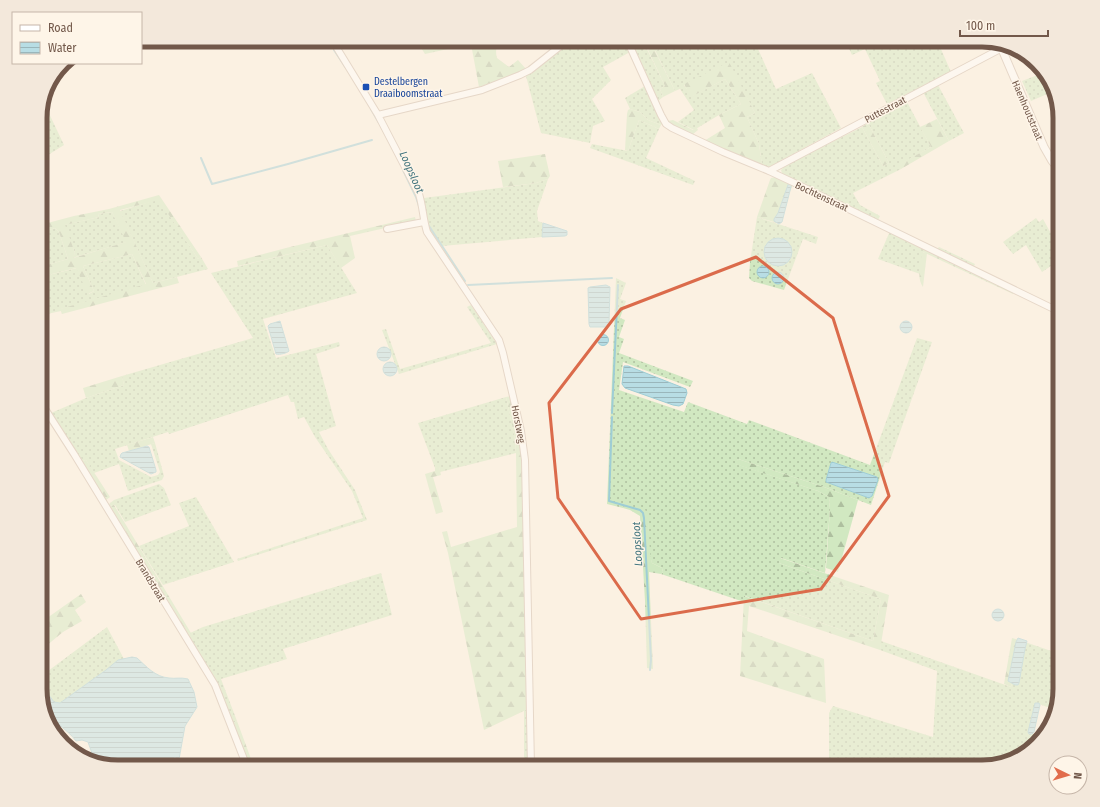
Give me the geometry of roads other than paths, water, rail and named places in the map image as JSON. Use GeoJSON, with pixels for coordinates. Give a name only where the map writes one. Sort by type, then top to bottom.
{"type":"FeatureCollection","features":[{"type":"Feature","properties":{"kind":"street","name":"Horstweg"},"geometry":{"type":"LineString","coordinates":[[336,47],[378,115],[419,194],[427,232],[498,340],[503,353],[521,431],[524,460],[531,760]]}},
{"type":"Feature","properties":{"kind":"street"},"geometry":{"type":"LineString","coordinates":[[378,115],[482,90],[530,70],[559,47]]}},
{"type":"Feature","properties":{"kind":"street","name":"Bochtenstraat"},"geometry":{"type":"LineString","coordinates":[[630,47],[661,115],[668,126],[853,210],[1053,309]]}},
{"type":"Feature","properties":{"kind":"street","name":"Puttestraat"},"geometry":{"type":"LineString","coordinates":[[769,171],[999,49]]}},
{"type":"Feature","properties":{"kind":"street","name":"Haenhoutstraat"},"geometry":{"type":"LineString","coordinates":[[1003,50],[1044,147],[1053,162]]}},
{"type":"Feature","properties":{"kind":"street"},"geometry":{"type":"LineString","coordinates":[[387,230],[424,222]]}},
{"type":"Feature","properties":{"kind":"street","name":"Brandstraat"},"geometry":{"type":"LineString","coordinates":[[47,412],[215,684],[244,760]]}},
{"type":"Feature","properties":{"kind":"water"},"geometry":{"type":"Polygon","coordinates":[[[789,182],[792,183],[782,222],[779,224],[774,221],[774,219],[778,213],[789,182]]]}},
{"type":"Feature","properties":{"kind":"water"},"geometry":{"type":"Polygon","coordinates":[[[543,223],[567,231],[567,235],[542,237],[543,223]]]}},
{"type":"Feature","properties":{"kind":"water"},"geometry":{"type":"Polygon","coordinates":[[[778,238],[788,242],[792,252],[788,262],[778,266],[768,262],[764,252],[768,242],[778,238]]]}},
{"type":"Feature","properties":{"kind":"water"},"geometry":{"type":"Polygon","coordinates":[[[761,266],[765,266],[769,272],[765,278],[761,278],[757,274],[757,270],[761,266]]]}},
{"type":"Feature","properties":{"kind":"water"},"geometry":{"type":"Polygon","coordinates":[[[776,272],[780,272],[784,278],[780,284],[776,284],[772,280],[772,276],[776,272]]]}},
{"type":"Feature","properties":{"kind":"water"},"geometry":{"type":"Polygon","coordinates":[[[606,285],[610,287],[609,324],[606,327],[590,327],[588,288],[606,285]]]}},
{"type":"Feature","properties":{"kind":"water"},"geometry":{"type":"Polygon","coordinates":[[[280,321],[289,351],[283,354],[276,354],[268,326],[280,321]]]}},
{"type":"Feature","properties":{"kind":"water"},"geometry":{"type":"Polygon","coordinates":[[[904,321],[908,321],[912,327],[908,333],[904,333],[900,329],[900,325],[904,321]]]}},
{"type":"Feature","properties":{"kind":"water"},"geometry":{"type":"Polygon","coordinates":[[[603,334],[607,336],[609,340],[607,344],[603,346],[599,344],[597,340],[599,336],[603,334]]]}},
{"type":"Feature","properties":{"kind":"water"},"geometry":{"type":"Polygon","coordinates":[[[384,347],[389,349],[391,354],[389,359],[384,361],[379,359],[377,354],[379,349],[384,347]]]}},
{"type":"Feature","properties":{"kind":"water"},"geometry":{"type":"Polygon","coordinates":[[[390,362],[395,364],[397,369],[395,374],[390,376],[385,374],[383,369],[385,364],[390,362]]]}},
{"type":"Feature","properties":{"kind":"water"},"geometry":{"type":"Polygon","coordinates":[[[624,366],[628,366],[686,389],[687,393],[683,404],[679,406],[673,405],[625,388],[622,384],[624,366]]]}},
{"type":"Feature","properties":{"kind":"water"},"geometry":{"type":"Polygon","coordinates":[[[147,446],[149,447],[156,472],[151,474],[120,457],[122,453],[147,446]]]}},
{"type":"Feature","properties":{"kind":"water"},"geometry":{"type":"Polygon","coordinates":[[[832,462],[877,477],[878,480],[872,496],[869,498],[826,482],[832,462]]]}},
{"type":"Feature","properties":{"kind":"water"},"geometry":{"type":"Polygon","coordinates":[[[996,609],[1000,609],[1004,615],[1000,621],[996,621],[992,617],[992,613],[996,609]]]}},
{"type":"Feature","properties":{"kind":"water"},"geometry":{"type":"Polygon","coordinates":[[[1018,638],[1027,641],[1019,683],[1018,685],[1015,685],[1008,681],[1018,638]]]}},
{"type":"Feature","properties":{"kind":"water"},"geometry":{"type":"Polygon","coordinates":[[[132,657],[137,658],[159,676],[188,679],[194,692],[197,707],[185,726],[179,760],[176,760],[175,757],[172,760],[118,760],[104,759],[93,755],[88,742],[82,740],[76,741],[61,726],[58,726],[54,720],[49,707],[47,692],[54,702],[60,703],[118,660],[132,657]]]}},
{"type":"Feature","properties":{"kind":"water"},"geometry":{"type":"Polygon","coordinates":[[[1035,703],[1039,703],[1040,705],[1034,732],[1029,734],[1028,732],[1035,703]]]}},
{"type":"Feature","properties":{"kind":"waterway","name":"Loopsloot"},"geometry":{"type":"LineString","coordinates":[[334,50],[346,68]]}},
{"type":"Feature","properties":{"kind":"waterway","name":"Loopsloot"},"geometry":{"type":"LineString","coordinates":[[371,109],[379,123]]}},
{"type":"Feature","properties":{"kind":"waterway"},"geometry":{"type":"LineString","coordinates":[[201,158],[212,184],[372,140]]}},
{"type":"Feature","properties":{"kind":"waterway","name":"Loopsloot"},"geometry":{"type":"LineString","coordinates":[[403,170],[419,206]]}},
{"type":"Feature","properties":{"kind":"waterway","name":"Loopsloot"},"geometry":{"type":"LineString","coordinates":[[429,226],[465,281]]}},
{"type":"Feature","properties":{"kind":"waterway","name":"Loopsloot"},"geometry":{"type":"LineString","coordinates":[[468,285],[612,278]]}},
{"type":"Feature","properties":{"kind":"waterway","name":"Loopsloot"},"geometry":{"type":"LineString","coordinates":[[612,413],[618,285]]}},
{"type":"Feature","properties":{"kind":"waterway","name":"Loopsloot"},"geometry":{"type":"LineString","coordinates":[[612,417],[609,501],[640,510],[643,513],[644,518],[651,660],[650,670]]}},
{"type":"Feature","properties":{"kind":"place","name":"Destelbergen Draaiboomstraat"},"geometry":{"type":"Point","coordinates":[366,87]}}]}
